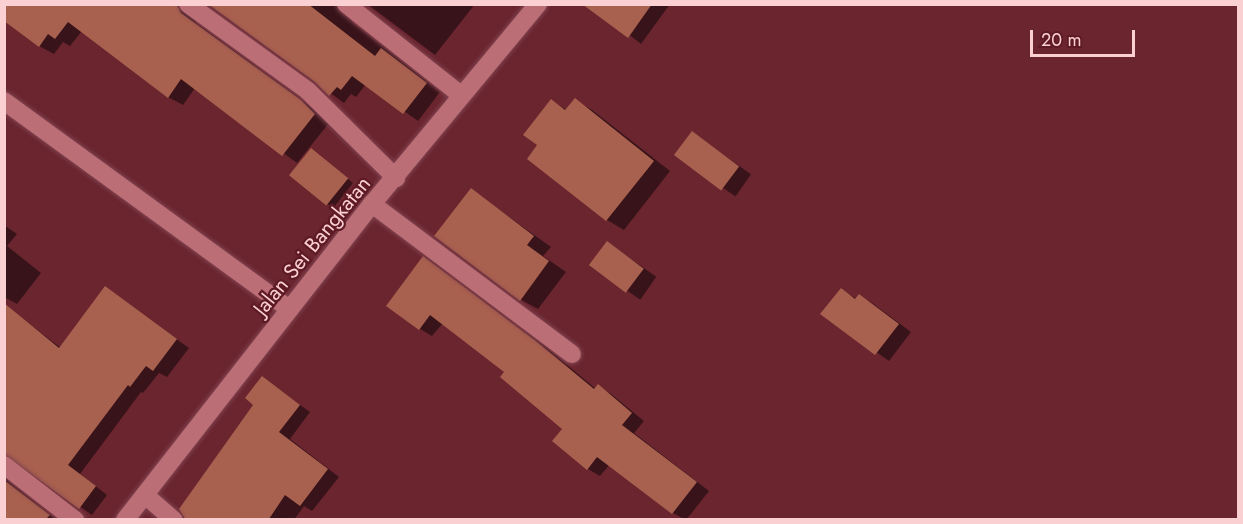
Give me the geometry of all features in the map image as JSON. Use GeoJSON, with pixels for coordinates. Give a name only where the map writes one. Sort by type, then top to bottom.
{"type":"FeatureCollection","features":[{"type":"Feature","properties":{"kind":"street"},"geometry":{"type":"LineString","coordinates":[[188,4],[308,91],[396,178]]}},
{"type":"Feature","properties":{"kind":"street"},"geometry":{"type":"LineString","coordinates":[[345,4],[461,95]]}},
{"type":"Feature","properties":{"kind":"street","name":"Jalan Sei Bangkatan"},"geometry":{"type":"LineString","coordinates":[[125,519],[372,204],[396,178],[461,95],[538,4]]}},
{"type":"Feature","properties":{"kind":"street"},"geometry":{"type":"LineString","coordinates":[[4,101],[289,309]]}},
{"type":"Feature","properties":{"kind":"street"},"geometry":{"type":"LineString","coordinates":[[372,204],[572,354]]}},
{"type":"Feature","properties":{"kind":"street"},"geometry":{"type":"LineString","coordinates":[[4,465],[75,519]]}},
{"type":"Feature","properties":{"kind":"street"},"geometry":{"type":"LineString","coordinates":[[145,495],[174,519]]}},
{"type":"Feature","properties":{"kind":"building"},"geometry":{"type":"Polygon","coordinates":[[[4,4],[177,4],[181,13],[301,100],[315,114],[282,156],[181,79],[168,98],[68,22],[55,39],[48,34],[39,47],[4,21],[4,4]]]}},
{"type":"Feature","properties":{"kind":"building"},"geometry":{"type":"Polygon","coordinates":[[[208,4],[308,4],[375,56],[381,48],[427,83],[403,114],[352,76],[341,90],[337,87],[329,96],[315,82],[208,4]]]}},
{"type":"Feature","properties":{"kind":"building"},"geometry":{"type":"Polygon","coordinates":[[[582,4],[652,4],[628,38],[582,4]]]}},
{"type":"Feature","properties":{"kind":"building"},"geometry":{"type":"Polygon","coordinates":[[[575,98],[654,161],[606,221],[527,159],[537,145],[523,135],[551,99],[565,110],[575,98]]]}},
{"type":"Feature","properties":{"kind":"building"},"geometry":{"type":"Polygon","coordinates":[[[692,131],[739,167],[721,190],[674,155],[692,131]]]}},
{"type":"Feature","properties":{"kind":"building"},"geometry":{"type":"Polygon","coordinates":[[[311,148],[348,178],[326,205],[289,175],[311,148]]]}},
{"type":"Feature","properties":{"kind":"building"},"geometry":{"type":"Polygon","coordinates":[[[471,188],[534,236],[527,245],[549,261],[520,301],[434,236],[471,188]]]}},
{"type":"Feature","properties":{"kind":"building"},"geometry":{"type":"Polygon","coordinates":[[[607,241],[644,269],[626,293],[589,265],[607,241]]]}},
{"type":"Feature","properties":{"kind":"building"},"geometry":{"type":"Polygon","coordinates":[[[423,256],[536,341],[594,389],[598,384],[632,413],[622,425],[697,482],[672,514],[597,457],[587,470],[552,441],[562,429],[500,377],[504,372],[430,315],[419,330],[386,306],[423,256]]]}},
{"type":"Feature","properties":{"kind":"building"},"geometry":{"type":"Polygon","coordinates":[[[105,286],[177,339],[153,371],[146,366],[130,387],[128,385],[68,465],[96,486],[79,509],[4,454],[4,303],[59,348],[105,286]]]}},
{"type":"Feature","properties":{"kind":"building"},"geometry":{"type":"Polygon","coordinates":[[[841,288],[855,299],[859,294],[899,324],[875,355],[820,314],[841,288]]]}},
{"type":"Feature","properties":{"kind":"building"},"geometry":{"type":"Polygon","coordinates":[[[262,376],[300,405],[279,432],[328,469],[300,506],[285,495],[269,519],[185,519],[179,509],[253,405],[245,398],[262,376]]]}},
{"type":"Feature","properties":{"kind":"building"},"geometry":{"type":"Polygon","coordinates":[[[4,480],[50,515],[46,519],[4,519],[4,480]]]}}]}
